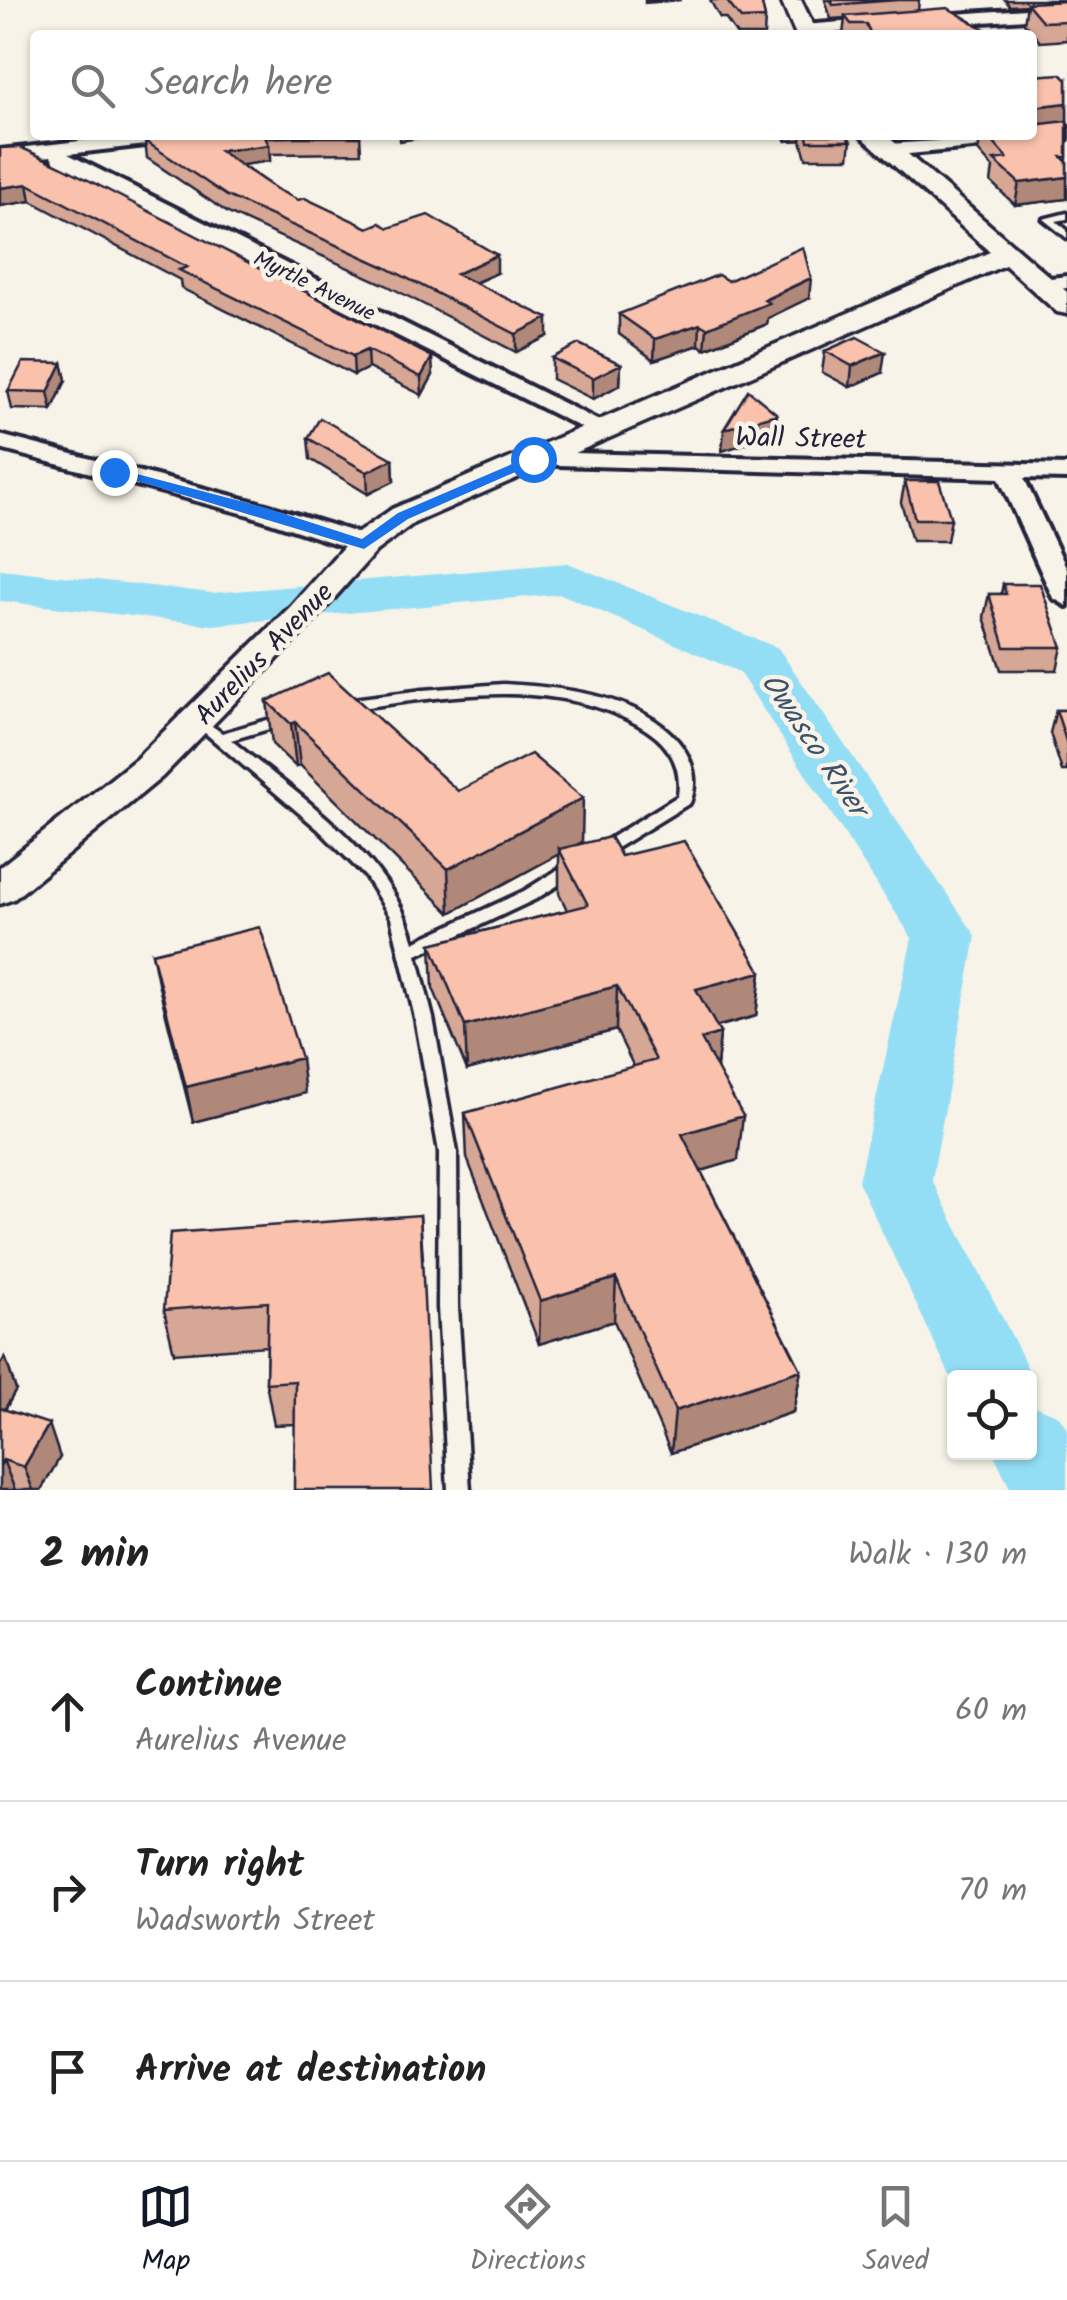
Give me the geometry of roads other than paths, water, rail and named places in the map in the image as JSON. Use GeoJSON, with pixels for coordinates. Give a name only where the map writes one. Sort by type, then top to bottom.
{"type":"FeatureCollection","features":[{"type":"Feature","properties":{"kind":"street"},"geometry":{"type":"LineString","coordinates":[[791,0],[805,30]]}},
{"type":"Feature","properties":{"kind":"street"},"geometry":{"type":"LineString","coordinates":[[918,22],[1067,11]]}},
{"type":"Feature","properties":{"kind":"street"},"geometry":{"type":"LineString","coordinates":[[827,30],[899,23]]}},
{"type":"Feature","properties":{"kind":"street"},"geometry":{"type":"LineString","coordinates":[[1037,134],[1067,133]]}},
{"type":"Feature","properties":{"kind":"street"},"geometry":{"type":"LineString","coordinates":[[0,156],[139,140]]}},
{"type":"Feature","properties":{"kind":"street"},"geometry":{"type":"LineString","coordinates":[[880,142],[922,140]]}},
{"type":"Feature","properties":{"kind":"street"},"geometry":{"type":"LineString","coordinates":[[880,142],[1006,254],[1055,283],[1067,306]]}},
{"type":"Feature","properties":{"kind":"street","name":"Myrtle Avenue"},"geometry":{"type":"LineString","coordinates":[[56,150],[63,160],[79,169],[589,422]]}},
{"type":"Feature","properties":{"kind":"street","name":"Aurelius Avenue"},"geometry":{"type":"LineString","coordinates":[[0,889],[149,768],[208,730],[253,664],[358,551],[403,516],[533,459],[589,422],[1006,254]]}},
{"type":"Feature","properties":{"kind":"street"},"geometry":{"type":"LineString","coordinates":[[0,442],[258,510],[358,551]]}},
{"type":"Feature","properties":{"kind":"street","name":"Wall Street"},"geometry":{"type":"LineString","coordinates":[[533,459],[1067,472]]}},
{"type":"Feature","properties":{"kind":"street"},"geometry":{"type":"LineString","coordinates":[[1008,471],[1067,598]]}},
{"type":"Feature","properties":{"kind":"lane"},"geometry":{"type":"LineString","coordinates":[[1067,216],[1048,219],[1067,235]]}},
{"type":"Feature","properties":{"kind":"lane"},"geometry":{"type":"LineString","coordinates":[[330,707],[500,689],[584,696],[632,713],[674,741],[686,769],[685,799],[530,895],[408,952]]}},
{"type":"Feature","properties":{"kind":"lane"},"geometry":{"type":"LineString","coordinates":[[208,730],[311,712]]}},
{"type":"Feature","properties":{"kind":"lane"},"geometry":{"type":"LineString","coordinates":[[208,730],[324,825],[371,872],[399,917],[424,1018],[448,1152],[448,1307],[459,1490]]}},
{"type":"Feature","properties":{"kind":"waterway","name":"Owasco River"},"geometry":{"type":"LineString","coordinates":[[0,585],[212,609],[568,578],[759,660],[944,936],[895,1181],[988,1370]]}},
{"type":"Feature","properties":{"kind":"waterway","name":"Owasco River"},"geometry":{"type":"LineString","coordinates":[[1037,1456],[1056,1490]]}}]}
